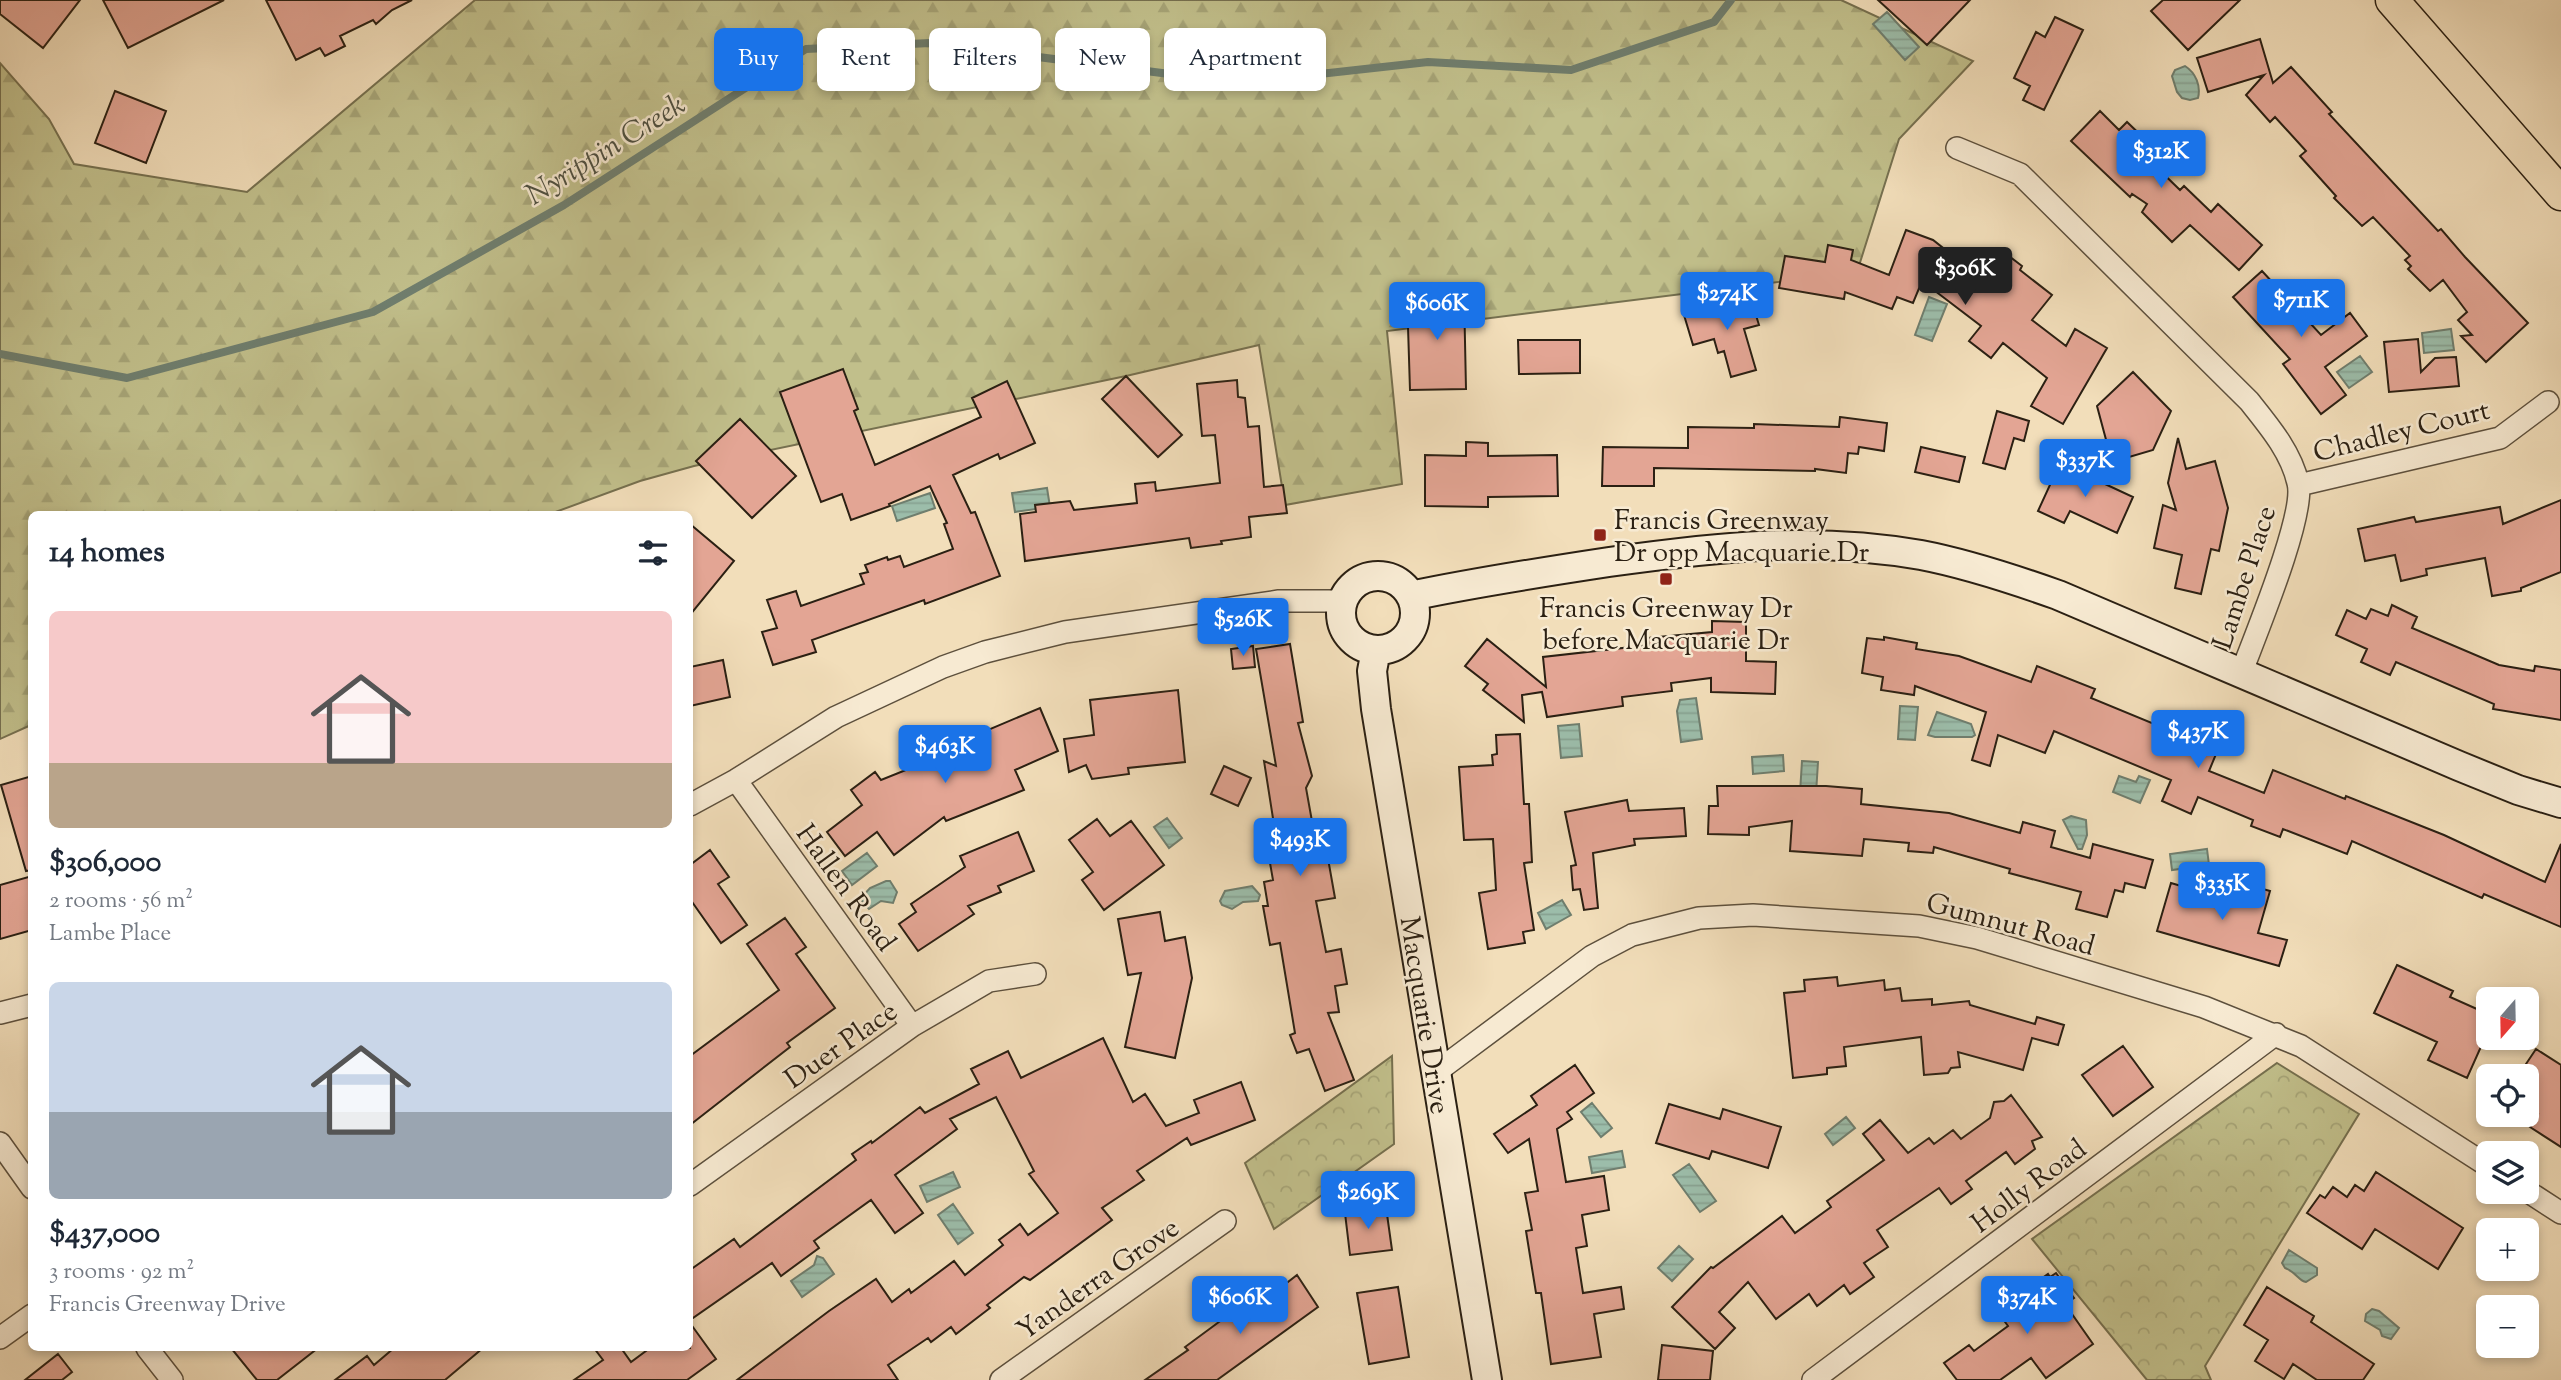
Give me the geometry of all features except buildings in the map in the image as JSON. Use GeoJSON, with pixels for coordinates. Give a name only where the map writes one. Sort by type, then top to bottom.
{"type":"FeatureCollection","features":[{"type":"Feature","properties":{"kind":"main road"},"geometry":{"type":"LineString","coordinates":[[2392,0],[2561,194]]}},
{"type":"Feature","properties":{"kind":"main road"},"geometry":{"type":"LineString","coordinates":[[1411,596],[1487,580],[1708,548],[1813,544],[1921,555],[1992,572],[2058,595],[2242,671],[2459,766],[2518,790],[2561,803]]}},
{"type":"Feature","properties":{"kind":"main road"},"geometry":{"type":"LineString","coordinates":[[1375,576],[1396,580],[1405,587],[1415,606],[1412,628],[1398,645],[1387,650],[1376,650],[1354,642],[1342,623],[1343,601],[1354,584],[1375,576]]}},
{"type":"Feature","properties":{"kind":"main road","name":"Macquarie Drive"},"geometry":{"type":"LineString","coordinates":[[1376,650],[1372,671],[1376,709],[1487,1380]]}},
{"type":"Feature","properties":{"kind":"street","name":"Lambe Place"},"geometry":{"type":"LineString","coordinates":[[1957,148],[2020,174],[2249,401],[2280,441],[2299,485],[2293,529],[2242,671]]}},
{"type":"Feature","properties":{"kind":"street","name":"Chadley Court"},"geometry":{"type":"LineString","coordinates":[[2299,485],[2500,438],[2548,402]]}},
{"type":"Feature","properties":{"kind":"street"},"geometry":{"type":"LineString","coordinates":[[693,803],[736,780],[836,717],[943,667],[985,652],[1065,632],[1279,601],[1343,601]]}},
{"type":"Feature","properties":{"kind":"street","name":"Hallen Road"},"geometry":{"type":"LineString","coordinates":[[736,780],[912,1027]]}},
{"type":"Feature","properties":{"kind":"street","name":"Gumnut Road"},"geometry":{"type":"LineString","coordinates":[[1435,1073],[1592,956],[1632,935],[1699,918],[1740,916],[1919,926],[1977,938],[2204,1007],[2276,1034],[2301,1046],[2476,1158]]}},
{"type":"Feature","properties":{"kind":"street","name":"Duer Place"},"geometry":{"type":"LineString","coordinates":[[693,1183],[912,1027],[989,981],[1035,974]]}},
{"type":"Feature","properties":{"kind":"street"},"geometry":{"type":"LineString","coordinates":[[0,1013],[28,1006]]}},
{"type":"Feature","properties":{"kind":"street","name":"Holly Road"},"geometry":{"type":"LineString","coordinates":[[1813,1380],[2276,1034]]}},
{"type":"Feature","properties":{"kind":"street"},"geometry":{"type":"LineString","coordinates":[[0,1143],[28,1182]]}},
{"type":"Feature","properties":{"kind":"street"},"geometry":{"type":"LineString","coordinates":[[2539,1199],[2561,1213]]}},
{"type":"Feature","properties":{"kind":"street","name":"Yanderra Grove"},"geometry":{"type":"LineString","coordinates":[[1001,1380],[1225,1221]]}},
{"type":"Feature","properties":{"kind":"street"},"geometry":{"type":"LineString","coordinates":[[0,1338],[28,1318]]}},
{"type":"Feature","properties":{"kind":"street"},"geometry":{"type":"LineString","coordinates":[[149,1351],[172,1380]]}},
{"type":"Feature","properties":{"kind":"green space"},"geometry":{"type":"Polygon","coordinates":[[[475,0],[1841,0],[1973,61],[1899,139],[1857,272],[1387,331],[1402,484],[1285,505],[1259,345],[1126,376],[694,466],[640,481],[558,511],[28,511],[28,726],[0,739],[0,63],[49,119],[74,164],[247,192],[475,0]]]}},
{"type":"Feature","properties":{"kind":"green space"},"geometry":{"type":"Polygon","coordinates":[[[1392,1056],[1394,1144],[1274,1229],[1245,1163],[1392,1056]]]}},
{"type":"Feature","properties":{"kind":"green space"},"geometry":{"type":"Polygon","coordinates":[[[2277,1063],[2359,1114],[2205,1366],[2211,1380],[2147,1380],[2032,1239],[2277,1063]]]}},
{"type":"Feature","properties":{"kind":"shaded area"},"geometry":{"type":"Polygon","coordinates":[[[1887,12],[1919,47],[1905,60],[1873,24],[1887,12]]]}},
{"type":"Feature","properties":{"kind":"shaded area"},"geometry":{"type":"Polygon","coordinates":[[[2185,66],[2197,80],[2198,98],[2182,98],[2177,92],[2172,76],[2175,70],[2185,66]]]}},
{"type":"Feature","properties":{"kind":"shaded area"},"geometry":{"type":"Polygon","coordinates":[[[1929,297],[1947,304],[1932,341],[1915,335],[1929,297]]]}},
{"type":"Feature","properties":{"kind":"shaded area"},"geometry":{"type":"Polygon","coordinates":[[[2451,329],[2454,350],[2424,353],[2422,333],[2451,329]]]}},
{"type":"Feature","properties":{"kind":"shaded area"},"geometry":{"type":"Polygon","coordinates":[[[2360,356],[2372,372],[2349,388],[2337,372],[2360,356]]]}},
{"type":"Feature","properties":{"kind":"shaded area"},"geometry":{"type":"Polygon","coordinates":[[[1047,488],[1050,507],[1015,512],[1012,493],[1047,488]]]}},
{"type":"Feature","properties":{"kind":"shaded area"},"geometry":{"type":"Polygon","coordinates":[[[930,493],[935,508],[897,521],[892,506],[930,493]]]}},
{"type":"Feature","properties":{"kind":"shaded area"},"geometry":{"type":"Polygon","coordinates":[[[1696,698],[1702,739],[1681,742],[1677,711],[1680,700],[1696,698]]]}},
{"type":"Feature","properties":{"kind":"shaded area"},"geometry":{"type":"Polygon","coordinates":[[[1900,706],[1918,707],[1915,740],[1898,739],[1900,706]]]}},
{"type":"Feature","properties":{"kind":"shaded area"},"geometry":{"type":"Polygon","coordinates":[[[1937,712],[1971,724],[1975,735],[1928,735],[1937,712]]]}},
{"type":"Feature","properties":{"kind":"shaded area"},"geometry":{"type":"Polygon","coordinates":[[[1579,724],[1582,756],[1561,758],[1558,726],[1579,724]]]}},
{"type":"Feature","properties":{"kind":"shaded area"},"geometry":{"type":"Polygon","coordinates":[[[1783,755],[1784,771],[1753,774],[1752,757],[1783,755]]]}},
{"type":"Feature","properties":{"kind":"shaded area"},"geometry":{"type":"Polygon","coordinates":[[[1802,761],[1818,762],[1816,794],[1800,793],[1802,761]]]}},
{"type":"Feature","properties":{"kind":"shaded area"},"geometry":{"type":"Polygon","coordinates":[[[2119,776],[2136,782],[2139,776],[2150,780],[2140,803],[2113,792],[2119,776]]]}},
{"type":"Feature","properties":{"kind":"shaded area"},"geometry":{"type":"Polygon","coordinates":[[[2071,816],[2086,820],[2087,835],[2082,849],[2078,849],[2063,820],[2071,816]]]}},
{"type":"Feature","properties":{"kind":"shaded area"},"geometry":{"type":"Polygon","coordinates":[[[1167,818],[1182,838],[1169,848],[1154,827],[1167,818]]]}},
{"type":"Feature","properties":{"kind":"shaded area"},"geometry":{"type":"Polygon","coordinates":[[[2207,849],[2209,865],[2172,870],[2170,854],[2207,849]]]}},
{"type":"Feature","properties":{"kind":"shaded area"},"geometry":{"type":"Polygon","coordinates":[[[867,853],[877,866],[852,885],[842,871],[867,853]]]}},
{"type":"Feature","properties":{"kind":"shaded area"},"geometry":{"type":"Polygon","coordinates":[[[890,881],[897,892],[893,903],[881,901],[869,909],[862,897],[870,888],[890,881]]]}},
{"type":"Feature","properties":{"kind":"shaded area"},"geometry":{"type":"Polygon","coordinates":[[[1252,886],[1260,895],[1258,901],[1243,902],[1232,909],[1222,905],[1220,901],[1225,891],[1252,886]]]}},
{"type":"Feature","properties":{"kind":"shaded area"},"geometry":{"type":"Polygon","coordinates":[[[1562,900],[1571,915],[1546,929],[1538,913],[1562,900]]]}},
{"type":"Feature","properties":{"kind":"shaded area"},"geometry":{"type":"Polygon","coordinates":[[[1592,1103],[1612,1128],[1601,1137],[1581,1112],[1592,1103]]]}},
{"type":"Feature","properties":{"kind":"shaded area"},"geometry":{"type":"Polygon","coordinates":[[[1846,1117],[1855,1128],[1833,1145],[1825,1134],[1846,1117]]]}},
{"type":"Feature","properties":{"kind":"shaded area"},"geometry":{"type":"Polygon","coordinates":[[[1622,1151],[1625,1167],[1592,1173],[1589,1157],[1622,1151]]]}},
{"type":"Feature","properties":{"kind":"shaded area"},"geometry":{"type":"Polygon","coordinates":[[[1689,1164],[1716,1201],[1700,1212],[1673,1175],[1689,1164]]]}},
{"type":"Feature","properties":{"kind":"shaded area"},"geometry":{"type":"Polygon","coordinates":[[[953,1172],[960,1187],[927,1202],[920,1186],[953,1172]]]}},
{"type":"Feature","properties":{"kind":"shaded area"},"geometry":{"type":"Polygon","coordinates":[[[953,1204],[973,1233],[958,1244],[938,1215],[953,1204]]]}},
{"type":"Feature","properties":{"kind":"shaded area"},"geometry":{"type":"Polygon","coordinates":[[[1679,1246],[1693,1259],[1672,1281],[1658,1268],[1679,1246]]]}},
{"type":"Feature","properties":{"kind":"shaded area"},"geometry":{"type":"Polygon","coordinates":[[[2289,1250],[2317,1268],[2317,1275],[2306,1282],[2285,1268],[2282,1263],[2289,1250]]]}},
{"type":"Feature","properties":{"kind":"shaded area"},"geometry":{"type":"Polygon","coordinates":[[[817,1256],[823,1258],[834,1274],[802,1297],[791,1281],[814,1265],[817,1256]]]}},
{"type":"Feature","properties":{"kind":"shaded area"},"geometry":{"type":"Polygon","coordinates":[[[2372,1309],[2379,1311],[2399,1328],[2391,1339],[2382,1336],[2380,1330],[2365,1321],[2366,1314],[2372,1309]]]}},
{"type":"Feature","properties":{"kind":"waterway","name":"Nyrippin Creek"},"geometry":{"type":"LineString","coordinates":[[0,354],[127,378],[373,312],[564,205],[806,49],[930,43],[1239,83],[1428,62],[1571,70],[1714,22],[1731,0]]}},
{"type":"Feature","properties":{"kind":"place","name":"Francis Greenway Dr opp Macquarie Dr"},"geometry":{"type":"Point","coordinates":[1600,535]}},
{"type":"Feature","properties":{"kind":"place","name":"Francis Greenway Dr before Macquarie Dr"},"geometry":{"type":"Point","coordinates":[1666,579]}}]}
